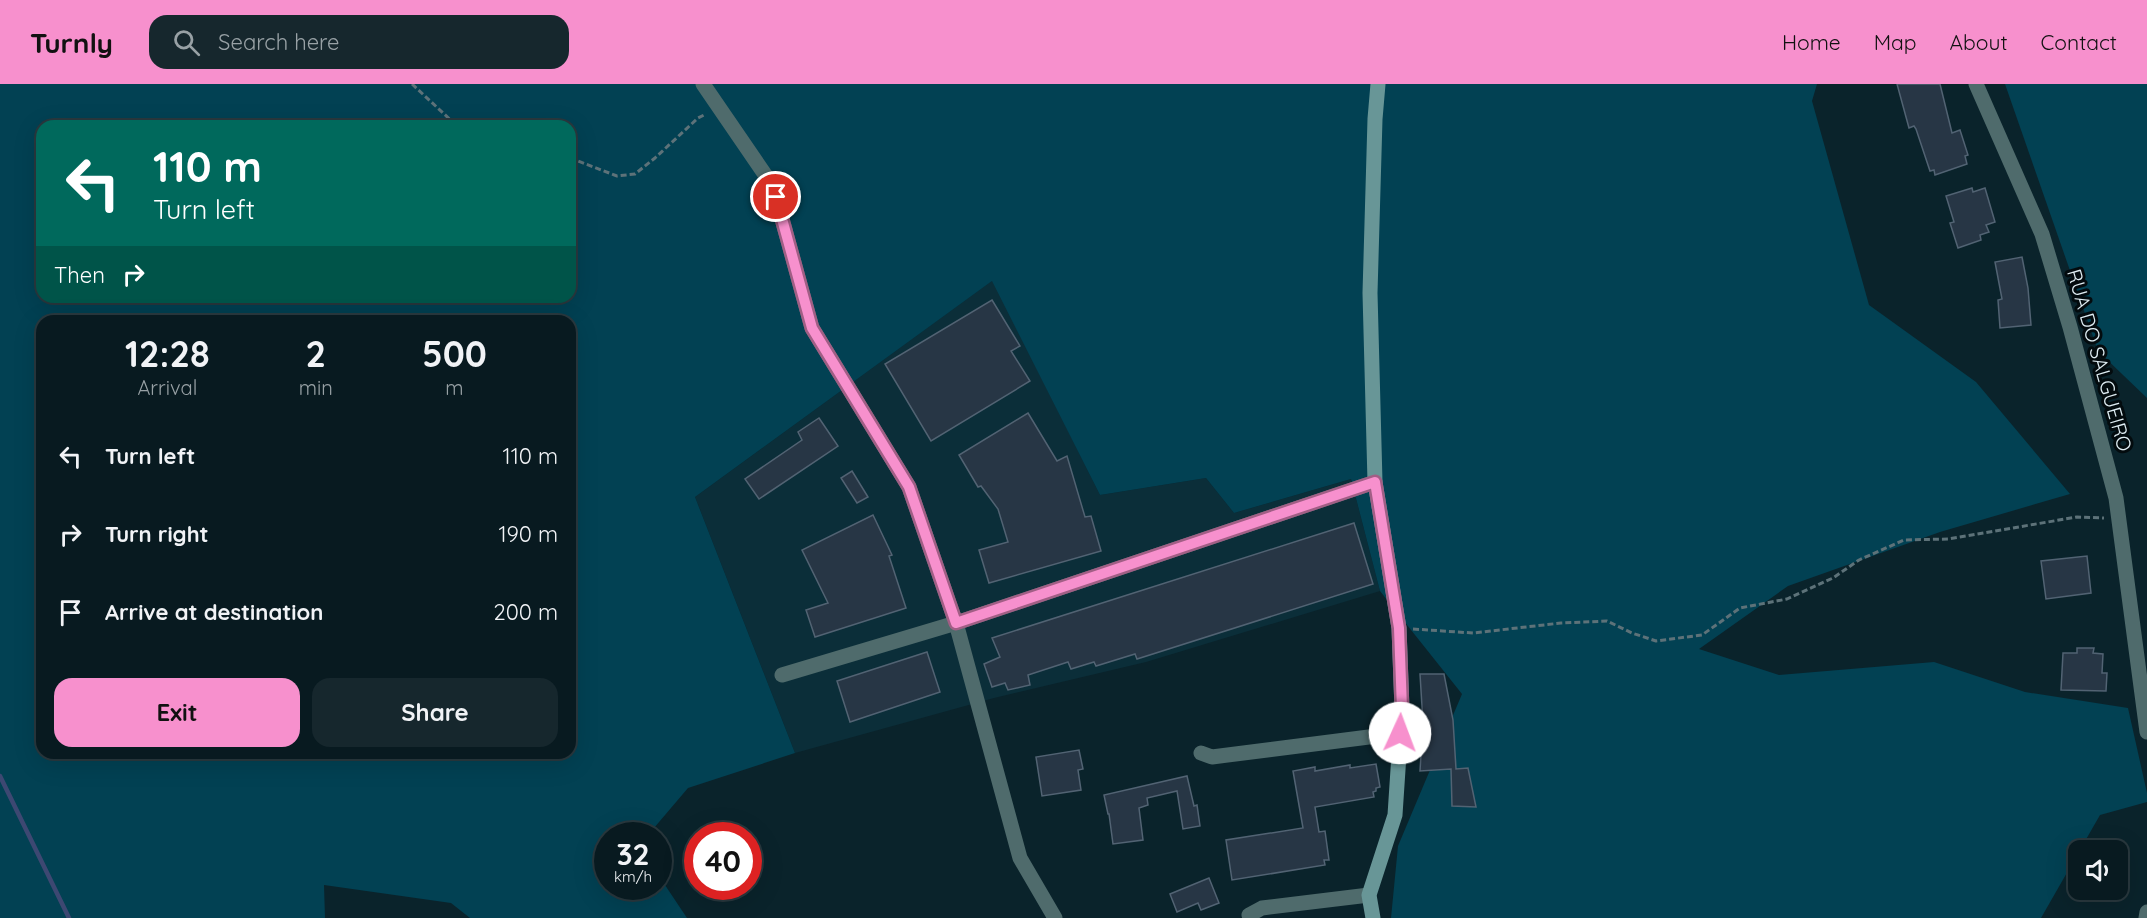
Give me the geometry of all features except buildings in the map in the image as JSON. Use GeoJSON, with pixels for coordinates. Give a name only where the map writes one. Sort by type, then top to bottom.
{"type":"FeatureCollection","features":[{"type":"Feature","properties":{"kind":"street"},"geometry":{"type":"LineString","coordinates":[[703,84],[766,176],[776,197],[812,328],[909,487],[956,623],[1020,858],[1055,918]]}},
{"type":"Feature","properties":{"kind":"street"},"geometry":{"type":"LineString","coordinates":[[1373,918],[1369,895],[1395,815],[1402,709],[1399,628],[1375,482],[1370,292],[1378,84]]}},
{"type":"Feature","properties":{"kind":"street","name":"RUA DO SALGUEIRO"},"geometry":{"type":"LineString","coordinates":[[1976,84],[2042,234],[2116,498],[2147,732]]}},
{"type":"Feature","properties":{"kind":"street"},"geometry":{"type":"LineString","coordinates":[[782,675],[956,623],[1375,482]]}},
{"type":"Feature","properties":{"kind":"street"},"geometry":{"type":"LineString","coordinates":[[1201,753],[1212,757],[1400,733]]}},
{"type":"Feature","properties":{"kind":"street"},"geometry":{"type":"LineString","coordinates":[[1249,915],[1262,908],[1369,895]]}},
{"type":"Feature","properties":{"kind":"street"},"geometry":{"type":"LineString","coordinates":[[2146,918],[2147,912]]}},
{"type":"Feature","properties":{"kind":"path"},"geometry":{"type":"LineString","coordinates":[[412,84],[451,120]]}},
{"type":"Feature","properties":{"kind":"path"},"geometry":{"type":"LineString","coordinates":[[576,160],[618,176],[635,174],[698,118],[719,109]]}},
{"type":"Feature","properties":{"kind":"path"},"geometry":{"type":"LineString","coordinates":[[1399,628],[1473,633],[1607,621],[1656,641],[1702,635],[1740,608],[1787,599],[1833,578],[1858,560],[1904,540],[1948,539],[2077,517],[2119,519]]}},
{"type":"Feature","properties":{"kind":"shaded area"},"geometry":{"type":"Polygon","coordinates":[[[0,84],[1817,84],[1812,101],[1869,305],[1976,382],[2070,494],[1940,532],[1788,586],[1699,649],[1779,675],[1934,662],[2025,692],[2128,708],[2147,793],[2147,802],[2100,815],[2086,840],[2068,840],[2068,871],[2041,918],[1391,918],[1398,846],[1462,694],[1380,591],[1351,479],[1234,513],[1206,478],[1100,495],[992,281],[695,497],[795,753],[688,788],[659,822],[594,822],[594,900],[672,900],[672,896],[687,918],[470,918],[451,903],[324,885],[325,918],[0,918],[0,84]]]}},
{"type":"Feature","properties":{"kind":"shaded area"},"geometry":{"type":"Polygon","coordinates":[[[2005,84],[2147,84],[2147,398],[2098,351],[2005,84]]]}},
{"type":"Feature","properties":{"kind":"shaded area"},"geometry":{"type":"Polygon","coordinates":[[[993,280],[1100,495],[1206,478],[1234,513],[1351,479],[1380,591],[1146,662],[994,698],[795,753],[695,497],[993,280]]]}},
{"type":"Feature","properties":{"kind":"waterway"},"geometry":{"type":"LineString","coordinates":[[0,776],[69,918]]}},
{"type":"Feature","properties":{"kind":"route"},"geometry":{"type":"LineString","coordinates":[[776,197],[812,328],[909,487],[956,623],[1375,482],[1399,628],[1402,709],[1400,733]]}}]}
